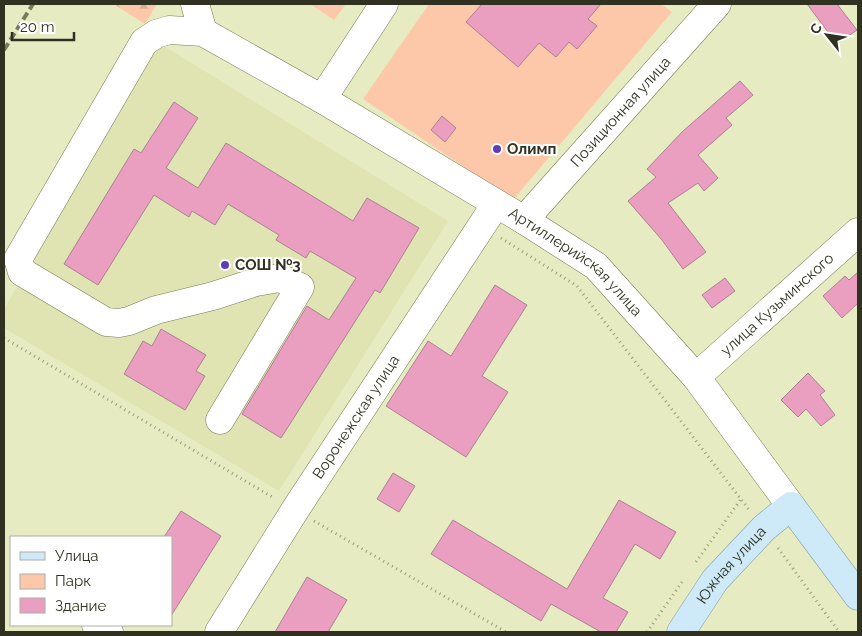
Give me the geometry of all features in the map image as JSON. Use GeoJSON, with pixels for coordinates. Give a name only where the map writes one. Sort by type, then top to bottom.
{"type":"FeatureCollection","features":[{"type":"Feature","properties":{"kind":"main road","name":"Южная улица"},"geometry":{"type":"LineString","coordinates":[[681,632],[714,580],[764,528],[790,506]]}},
{"type":"Feature","properties":{"kind":"main road","name":"Артиллерийская улица"},"geometry":{"type":"LineString","coordinates":[[790,506],[856,586]]}},
{"type":"Feature","properties":{"kind":"street"},"geometry":{"type":"LineString","coordinates":[[195,4],[204,32],[169,30],[156,34],[144,42],[18,259],[22,272],[106,322],[118,323],[156,310],[213,296],[256,282],[280,278],[300,287],[220,420]]}},
{"type":"Feature","properties":{"kind":"street"},"geometry":{"type":"LineString","coordinates":[[322,98],[384,4]]}},
{"type":"Feature","properties":{"kind":"street","name":"Позиционная улица"},"geometry":{"type":"LineString","coordinates":[[524,220],[717,4]]}},
{"type":"Feature","properties":{"kind":"street","name":"Артиллерийская улица"},"geometry":{"type":"LineString","coordinates":[[204,32],[322,98],[489,215],[524,220],[596,266],[696,377],[790,506]]}},
{"type":"Feature","properties":{"kind":"street","name":"Воронежская улица"},"geometry":{"type":"LineString","coordinates":[[219,632],[295,510],[489,215]]}},
{"type":"Feature","properties":{"kind":"street","name":"улица Кузьминского"},"geometry":{"type":"LineString","coordinates":[[696,377],[858,232]]}},
{"type":"Feature","properties":{"kind":"street"},"geometry":{"type":"LineString","coordinates":[[98,626],[109,632]]}},
{"type":"Feature","properties":{"kind":"path"},"geometry":{"type":"LineString","coordinates":[[489,215],[577,286],[764,528],[839,632]]}},
{"type":"Feature","properties":{"kind":"path"},"geometry":{"type":"LineString","coordinates":[[4,338],[506,632]]}},
{"type":"Feature","properties":{"kind":"shaded area","name":"СОШ №3"},"geometry":{"type":"Polygon","coordinates":[[[159,43],[448,221],[279,491],[4,328],[4,309],[159,43]]]}},
{"type":"Feature","properties":{"kind":"green space"},"geometry":{"type":"Polygon","coordinates":[[[114,4],[157,4],[145,24],[114,4]]]}},
{"type":"Feature","properties":{"kind":"green space"},"geometry":{"type":"Polygon","coordinates":[[[310,4],[346,4],[334,20],[310,4]]]}},
{"type":"Feature","properties":{"kind":"green space","name":"Олимп"},"geometry":{"type":"Polygon","coordinates":[[[429,4],[661,4],[672,12],[513,200],[363,99],[429,4]]]}},
{"type":"Feature","properties":{"kind":"building"},"geometry":{"type":"Polygon","coordinates":[[[482,4],[601,4],[588,19],[597,26],[577,49],[569,42],[556,57],[539,43],[518,67],[466,22],[482,4]]]}},
{"type":"Feature","properties":{"kind":"building"},"geometry":{"type":"Polygon","coordinates":[[[807,4],[837,4],[857,30],[837,44],[807,4]]]}},
{"type":"Feature","properties":{"kind":"building"},"geometry":{"type":"Polygon","coordinates":[[[740,81],[753,95],[726,118],[732,125],[698,155],[718,178],[704,191],[698,183],[668,203],[706,252],[683,269],[662,240],[628,201],[656,177],[647,169],[682,132],[740,81]]]}},
{"type":"Feature","properties":{"kind":"building"},"geometry":{"type":"Polygon","coordinates":[[[174,102],[198,118],[166,168],[198,188],[226,143],[353,221],[367,198],[419,228],[380,293],[375,290],[281,438],[242,414],[307,306],[329,320],[356,278],[310,251],[306,258],[276,240],[279,235],[228,204],[215,225],[192,211],[189,217],[154,195],[98,285],[64,264],[134,149],[141,153],[174,102]]]}},
{"type":"Feature","properties":{"kind":"building"},"geometry":{"type":"Polygon","coordinates":[[[442,116],[456,128],[445,142],[431,130],[442,116]]]}},
{"type":"Feature","properties":{"kind":"building"},"geometry":{"type":"Polygon","coordinates":[[[858,272],[858,303],[842,318],[823,296],[845,276],[849,280],[858,272]]]}},
{"type":"Feature","properties":{"kind":"building"},"geometry":{"type":"Polygon","coordinates":[[[725,278],[735,291],[712,308],[702,295],[725,278]]]}},
{"type":"Feature","properties":{"kind":"building"},"geometry":{"type":"Polygon","coordinates":[[[495,285],[527,305],[482,376],[508,392],[466,457],[386,406],[428,341],[451,356],[495,285]]]}},
{"type":"Feature","properties":{"kind":"building"},"geometry":{"type":"Polygon","coordinates":[[[161,329],[206,355],[196,371],[205,376],[185,410],[124,374],[143,341],[152,346],[161,329]]]}},
{"type":"Feature","properties":{"kind":"building"},"geometry":{"type":"Polygon","coordinates":[[[808,373],[825,391],[820,395],[835,415],[821,426],[806,409],[798,417],[781,400],[808,373]]]}},
{"type":"Feature","properties":{"kind":"building"},"geometry":{"type":"Polygon","coordinates":[[[393,473],[415,486],[399,512],[377,499],[393,473]]]}},
{"type":"Feature","properties":{"kind":"building"},"geometry":{"type":"Polygon","coordinates":[[[619,500],[676,532],[660,559],[635,544],[603,598],[628,612],[616,632],[601,632],[551,604],[541,621],[431,554],[453,520],[567,589],[619,500]]]}},
{"type":"Feature","properties":{"kind":"building"},"geometry":{"type":"Polygon","coordinates":[[[181,511],[221,536],[172,614],[172,536],[165,536],[181,511]]]}},
{"type":"Feature","properties":{"kind":"building"},"geometry":{"type":"Polygon","coordinates":[[[307,577],[347,600],[328,632],[275,632],[307,577]]]}},
{"type":"Feature","properties":{"kind":"railway"},"geometry":{"type":"LineString","coordinates":[[4,50],[33,4]]}},
{"type":"Feature","properties":{"kind":"place","name":"Олимп"},"geometry":{"type":"Point","coordinates":[497,149]}},
{"type":"Feature","properties":{"kind":"place","name":"СОШ №3"},"geometry":{"type":"Point","coordinates":[225,265]}}]}
